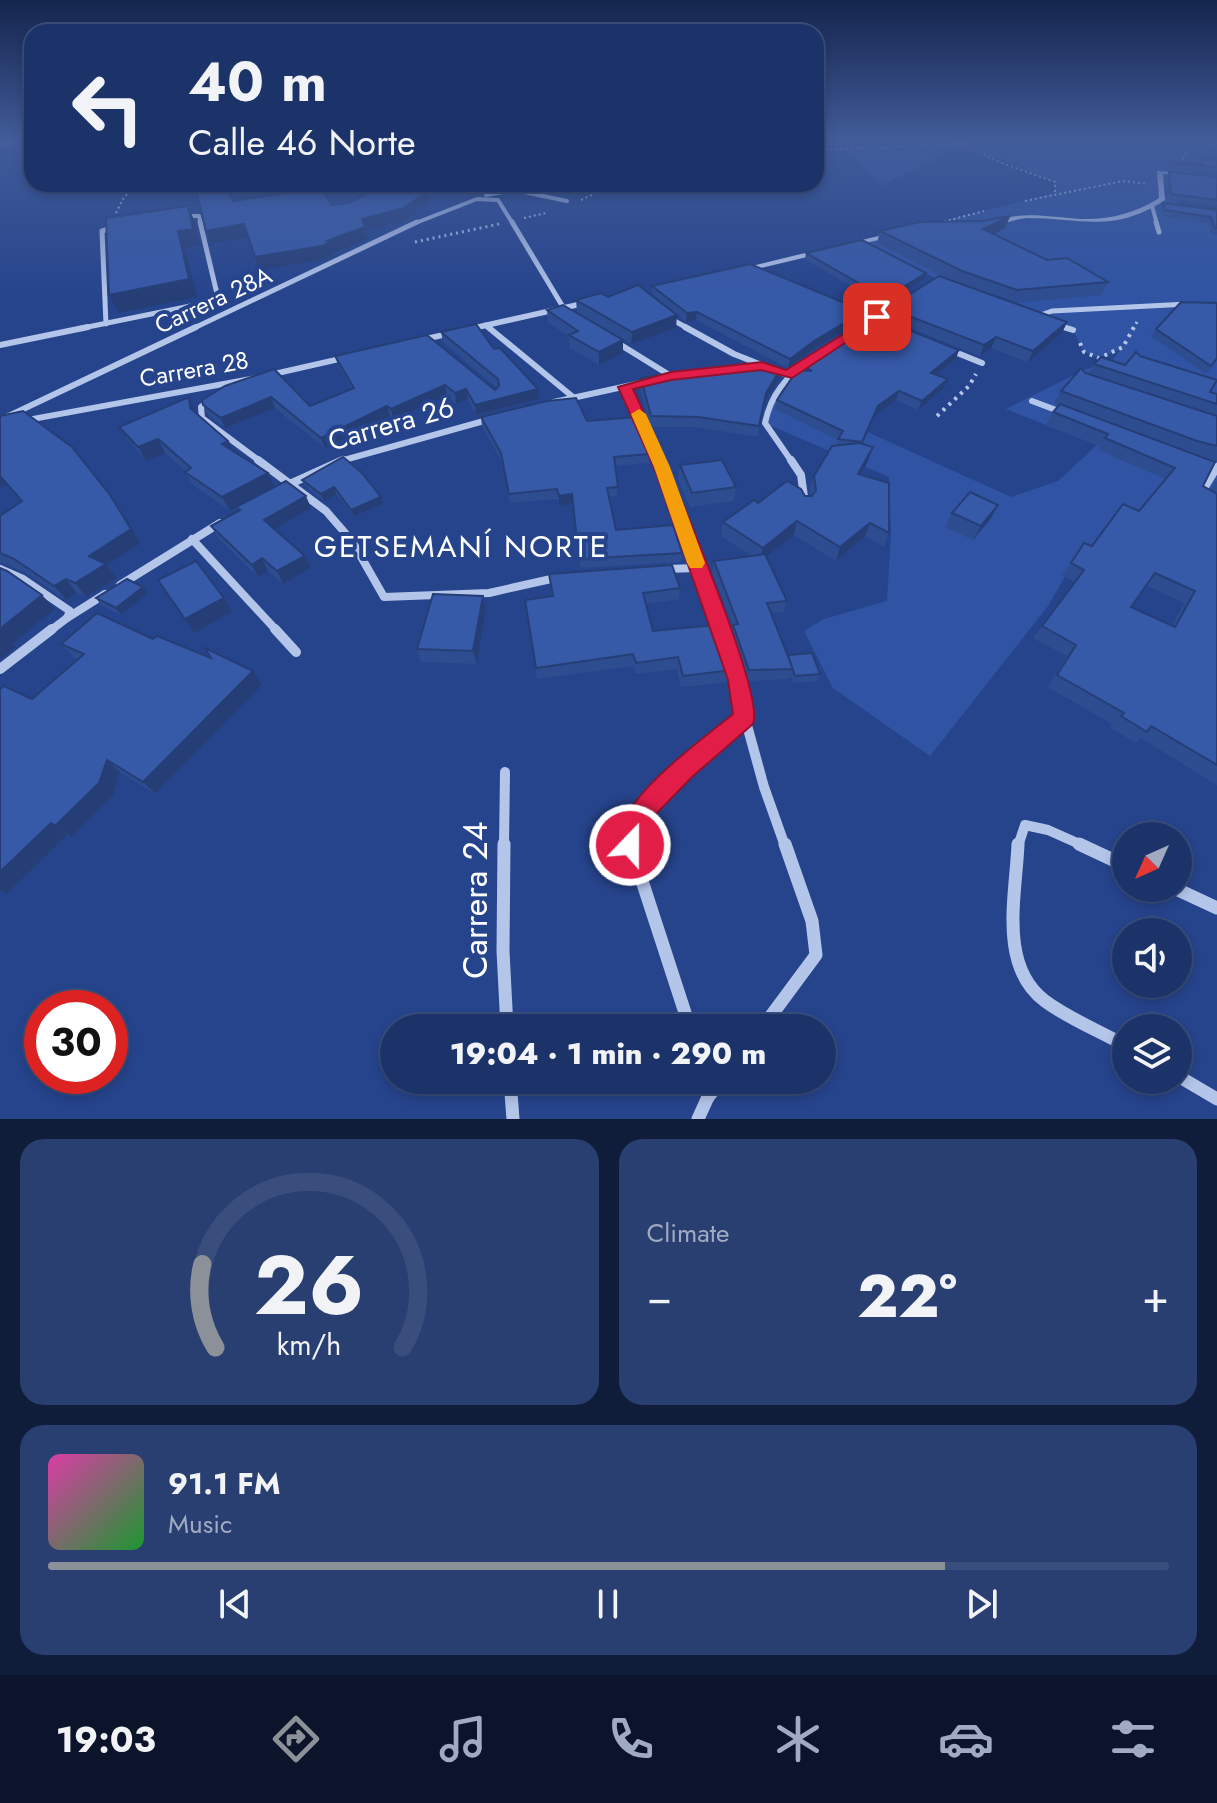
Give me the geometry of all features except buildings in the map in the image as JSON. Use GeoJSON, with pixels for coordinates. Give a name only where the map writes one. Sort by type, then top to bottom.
{"type":"FeatureCollection","features":[{"type":"Feature","properties":{"kind":"street","name":"Carrera 28A"},"geometry":{"type":"LineString","coordinates":[[0,422],[441,212],[491,193]]}},
{"type":"Feature","properties":{"kind":"street","name":"Carrera 28A"},"geometry":{"type":"LineString","coordinates":[[530,193],[567,201]]}},
{"type":"Feature","properties":{"kind":"street"},"geometry":{"type":"LineString","coordinates":[[977,228],[1024,216],[1110,220],[1154,204],[1163,199],[1164,193]]}},
{"type":"Feature","properties":{"kind":"street"},"geometry":{"type":"LineString","coordinates":[[477,199],[498,200],[561,309],[571,316]]}},
{"type":"Feature","properties":{"kind":"street"},"geometry":{"type":"LineString","coordinates":[[1154,204],[1168,205]]}},
{"type":"Feature","properties":{"kind":"street"},"geometry":{"type":"LineString","coordinates":[[1154,204],[1159,232]]}},
{"type":"Feature","properties":{"kind":"street"},"geometry":{"type":"LineString","coordinates":[[0,345],[207,303],[218,298],[199,216],[180,217]]}},
{"type":"Feature","properties":{"kind":"street"},"geometry":{"type":"LineString","coordinates":[[106,324],[102,231],[122,226]]}},
{"type":"Feature","properties":{"kind":"street"},"geometry":{"type":"LineString","coordinates":[[732,272],[902,232]]}},
{"type":"Feature","properties":{"kind":"street"},"geometry":{"type":"LineString","coordinates":[[861,241],[874,249]]}},
{"type":"Feature","properties":{"kind":"street"},"geometry":{"type":"LineString","coordinates":[[754,267],[769,274]]}},
{"type":"Feature","properties":{"kind":"street"},"geometry":{"type":"LineString","coordinates":[[402,344],[601,300]]}},
{"type":"Feature","properties":{"kind":"street"},"geometry":{"type":"LineString","coordinates":[[863,326],[900,302]]}},
{"type":"Feature","properties":{"kind":"street"},"geometry":{"type":"LineString","coordinates":[[1033,318],[1052,311],[1193,305]]}},
{"type":"Feature","properties":{"kind":"street"},"geometry":{"type":"LineString","coordinates":[[660,311],[709,342],[787,375]]}},
{"type":"Feature","properties":{"kind":"street"},"geometry":{"type":"LineString","coordinates":[[1023,314],[1043,321]]}},
{"type":"Feature","properties":{"kind":"street"},"geometry":{"type":"LineString","coordinates":[[863,316],[884,324]]}},
{"type":"Feature","properties":{"kind":"street"},"geometry":{"type":"LineString","coordinates":[[1053,324],[1073,330]]}},
{"type":"Feature","properties":{"kind":"street"},"geometry":{"type":"LineString","coordinates":[[486,325],[573,397]]}},
{"type":"Feature","properties":{"kind":"street"},"geometry":{"type":"LineString","coordinates":[[430,338],[441,347]]}},
{"type":"Feature","properties":{"kind":"street"},"geometry":{"type":"LineString","coordinates":[[608,338],[671,376]]}},
{"type":"Feature","properties":{"kind":"street"},"geometry":{"type":"LineString","coordinates":[[945,348],[982,363]]}},
{"type":"Feature","properties":{"kind":"street","name":"Carrera 28"},"geometry":{"type":"LineString","coordinates":[[0,422],[256,378],[360,354]]}},
{"type":"Feature","properties":{"kind":"street"},"geometry":{"type":"LineString","coordinates":[[805,504],[801,475],[765,423],[768,403],[787,375],[816,356]]}},
{"type":"Feature","properties":{"kind":"street"},"geometry":{"type":"LineString","coordinates":[[747,367],[762,366]]}},
{"type":"Feature","properties":{"kind":"street"},"geometry":{"type":"LineString","coordinates":[[542,405],[686,375]]}},
{"type":"Feature","properties":{"kind":"street"},"geometry":{"type":"LineString","coordinates":[[256,378],[216,396],[201,407],[202,418],[326,511],[352,541],[384,597],[489,593],[577,576]]}},
{"type":"Feature","properties":{"kind":"street"},"geometry":{"type":"LineString","coordinates":[[625,387],[662,467],[738,680],[764,787],[812,921],[816,955],[772,1014]]}},
{"type":"Feature","properties":{"kind":"street"},"geometry":{"type":"LineString","coordinates":[[1032,401],[1074,417]]}},
{"type":"Feature","properties":{"kind":"street","name":"Carrera 26"},"geometry":{"type":"LineString","coordinates":[[278,490],[328,464],[381,445],[496,417]]}},
{"type":"Feature","properties":{"kind":"street"},"geometry":{"type":"LineString","coordinates":[[1201,465],[1216,468],[1200,495],[1213,504]]}},
{"type":"Feature","properties":{"kind":"street"},"geometry":{"type":"LineString","coordinates":[[0,669],[67,618],[229,518]]}},
{"type":"Feature","properties":{"kind":"street"},"geometry":{"type":"LineString","coordinates":[[192,539],[296,652]]}},
{"type":"Feature","properties":{"kind":"street"},"geometry":{"type":"LineString","coordinates":[[654,570],[698,568]]}},
{"type":"Feature","properties":{"kind":"street"},"geometry":{"type":"LineString","coordinates":[[0,569],[23,579],[64,606],[70,611],[67,618]]}},
{"type":"Feature","properties":{"kind":"street"},"geometry":{"type":"LineString","coordinates":[[685,1014],[630,845],[638,815],[683,769],[745,718]]}},
{"type":"Feature","properties":{"kind":"street","name":"Carrera 24"},"geometry":{"type":"LineString","coordinates":[[505,772],[503,951],[506,1014]]}},
{"type":"Feature","properties":{"kind":"street"},"geometry":{"type":"LineString","coordinates":[[1112,860],[1048,830],[1025,825],[1018,840],[1014,953],[1023,977],[1044,1000],[1112,1038]]}},
{"type":"Feature","properties":{"kind":"street"},"geometry":{"type":"LineString","coordinates":[[1192,896],[1217,908]]}},
{"type":"Feature","properties":{"kind":"street"},"geometry":{"type":"LineString","coordinates":[[1192,1084],[1217,1099]]}},
{"type":"Feature","properties":{"kind":"street"},"geometry":{"type":"LineString","coordinates":[[511,1094],[513,1119]]}},
{"type":"Feature","properties":{"kind":"street"},"geometry":{"type":"LineString","coordinates":[[698,1119],[710,1094]]}},
{"type":"Feature","properties":{"kind":"path"},"geometry":{"type":"LineString","coordinates":[[580,200],[595,193]]}},
{"type":"Feature","properties":{"kind":"path"},"geometry":{"type":"LineString","coordinates":[[405,246],[448,233],[553,212]]}},
{"type":"Feature","properties":{"kind":"path"},"geometry":{"type":"LineString","coordinates":[[1073,330],[1084,352],[1099,358],[1123,347],[1133,325],[1143,317]]}},
{"type":"Feature","properties":{"kind":"shaded area"},"geometry":{"type":"Polygon","coordinates":[[[1054,193],[1161,193],[1211,221],[1217,221],[1217,550],[1079,552],[1048,606],[930,756],[833,688],[804,631],[824,619],[887,601],[891,534],[889,477],[765,423],[768,403],[775,390],[1011,497],[1058,481],[1097,445],[1006,409],[1086,369],[1110,364],[1121,349],[1099,358],[1084,352],[1073,330],[965,290],[861,241],[1054,193]]]}},
{"type":"Feature","properties":{"kind":"slow traffic"},"geometry":{"type":"LineString","coordinates":[[639,414],[662,467],[696,563]]}},
{"type":"Feature","properties":{"kind":"district","name":"GETSEMANÍ NORTE"},"geometry":{"type":"Point","coordinates":[461,546]}},
{"type":"Feature","properties":{"kind":"route"},"geometry":{"type":"LineString","coordinates":[[630,845],[638,815],[683,769],[745,718],[738,680],[662,467],[625,387],[671,376],[762,366],[787,375],[877,317]]}}]}
